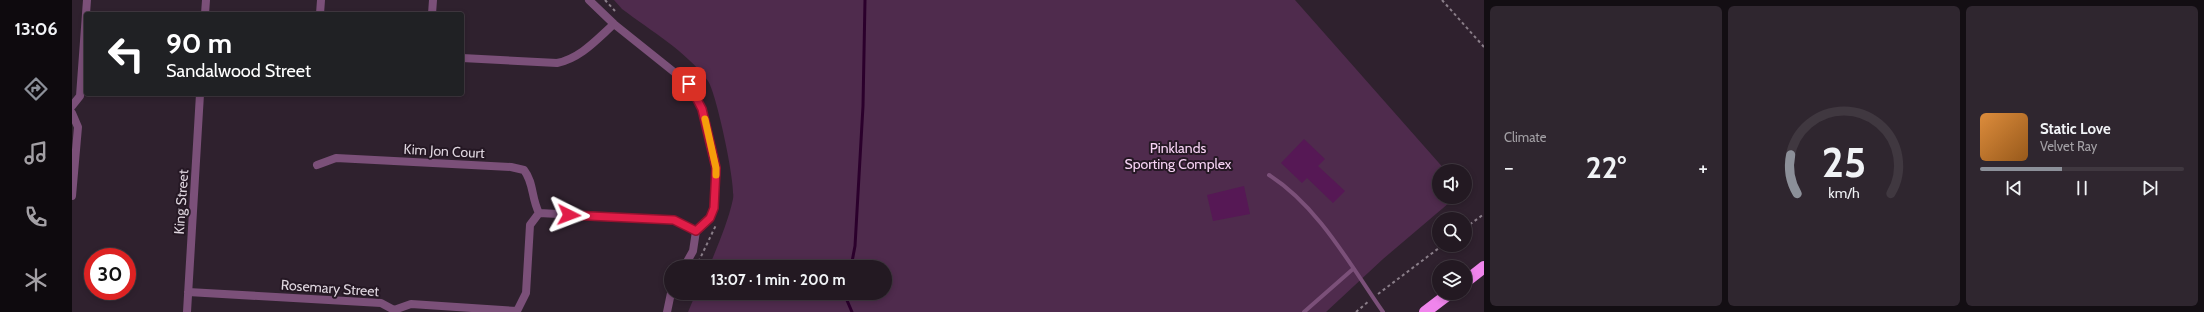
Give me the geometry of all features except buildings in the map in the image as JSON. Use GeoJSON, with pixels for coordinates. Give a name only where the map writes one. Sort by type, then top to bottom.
{"type":"FeatureCollection","features":[{"type":"Feature","properties":{"kind":"highway"},"geometry":{"type":"LineString","coordinates":[[1472,276],[1484,267]]}},
{"type":"Feature","properties":{"kind":"highway"},"geometry":{"type":"LineString","coordinates":[[1425,312],[1441,300]]}},
{"type":"Feature","properties":{"kind":"street"},"geometry":{"type":"LineString","coordinates":[[86,12],[87,0]]}},
{"type":"Feature","properties":{"kind":"street"},"geometry":{"type":"LineString","coordinates":[[205,12],[206,0]]}},
{"type":"Feature","properties":{"kind":"street"},"geometry":{"type":"LineString","coordinates":[[320,12],[321,0]]}},
{"type":"Feature","properties":{"kind":"street"},"geometry":{"type":"LineString","coordinates":[[432,12],[433,0]]}},
{"type":"Feature","properties":{"kind":"street"},"geometry":{"type":"LineString","coordinates":[[589,0],[614,24],[689,84],[702,109],[716,168],[714,208],[710,218],[696,231],[693,251],[688,260]]}},
{"type":"Feature","properties":{"kind":"street"},"geometry":{"type":"LineString","coordinates":[[464,58],[558,63],[569,61],[582,53],[614,24]]}},
{"type":"Feature","properties":{"kind":"street"},"geometry":{"type":"LineString","coordinates":[[72,106],[80,96],[84,41]]}},
{"type":"Feature","properties":{"kind":"street","name":"King Street"},"geometry":{"type":"LineString","coordinates":[[187,312],[200,96]]}},
{"type":"Feature","properties":{"kind":"street"},"geometry":{"type":"LineString","coordinates":[[72,113],[78,127],[72,196]]}},
{"type":"Feature","properties":{"kind":"street","name":"Kim Jon Court"},"geometry":{"type":"LineString","coordinates":[[317,165],[336,158],[511,167],[524,170],[530,178],[533,200],[539,213]]}},
{"type":"Feature","properties":{"kind":"street"},"geometry":{"type":"LineString","coordinates":[[517,312],[526,293],[530,225],[539,213],[674,220],[696,231]]}},
{"type":"Feature","properties":{"kind":"street","name":"Rosemary Street"},"geometry":{"type":"LineString","coordinates":[[188,292],[381,303],[394,311],[411,304],[517,312]]}},
{"type":"Feature","properties":{"kind":"street"},"geometry":{"type":"LineString","coordinates":[[667,312],[670,300]]}},
{"type":"Feature","properties":{"kind":"lane"},"geometry":{"type":"LineString","coordinates":[[1269,175],[1288,187],[1309,210],[1383,312]]}},
{"type":"Feature","properties":{"kind":"lane"},"geometry":{"type":"LineString","coordinates":[[1304,312],[1353,269]]}},
{"type":"Feature","properties":{"kind":"path"},"geometry":{"type":"LineString","coordinates":[[605,0],[617,14]]}},
{"type":"Feature","properties":{"kind":"path"},"geometry":{"type":"LineString","coordinates":[[1442,0],[1484,47]]}},
{"type":"Feature","properties":{"kind":"path"},"geometry":{"type":"LineString","coordinates":[[1472,223],[1484,214]]}},
{"type":"Feature","properties":{"kind":"path"},"geometry":{"type":"LineString","coordinates":[[700,260],[711,240],[718,220]]}},
{"type":"Feature","properties":{"kind":"path"},"geometry":{"type":"LineString","coordinates":[[1356,312],[1434,252]]}},
{"type":"Feature","properties":{"kind":"green space","name":"Pinklands Sporting Complex"},"geometry":{"type":"Polygon","coordinates":[[[614,0],[1295,0],[1440,164],[1432,164],[1432,204],[1448,204],[1438,212],[1432,212],[1432,217],[1383,259],[1326,312],[688,312],[693,300],[892,300],[892,260],[712,260],[726,225],[733,199],[729,158],[716,102],[708,81],[689,60],[668,42],[622,9],[614,0]]]}},
{"type":"Feature","properties":{"kind":"waterway"},"geometry":{"type":"LineString","coordinates":[[852,260],[855,246],[863,106],[865,0]]}},
{"type":"Feature","properties":{"kind":"waterway"},"geometry":{"type":"LineString","coordinates":[[847,300],[852,312]]}},
{"type":"Feature","properties":{"kind":"slow traffic"},"geometry":{"type":"LineString","coordinates":[[705,119],[716,168],[716,175]]}},
{"type":"Feature","properties":{"kind":"route"},"geometry":{"type":"LineString","coordinates":[[569,215],[674,220],[696,231],[710,218],[714,208],[716,168],[702,109],[689,84]]}}]}
